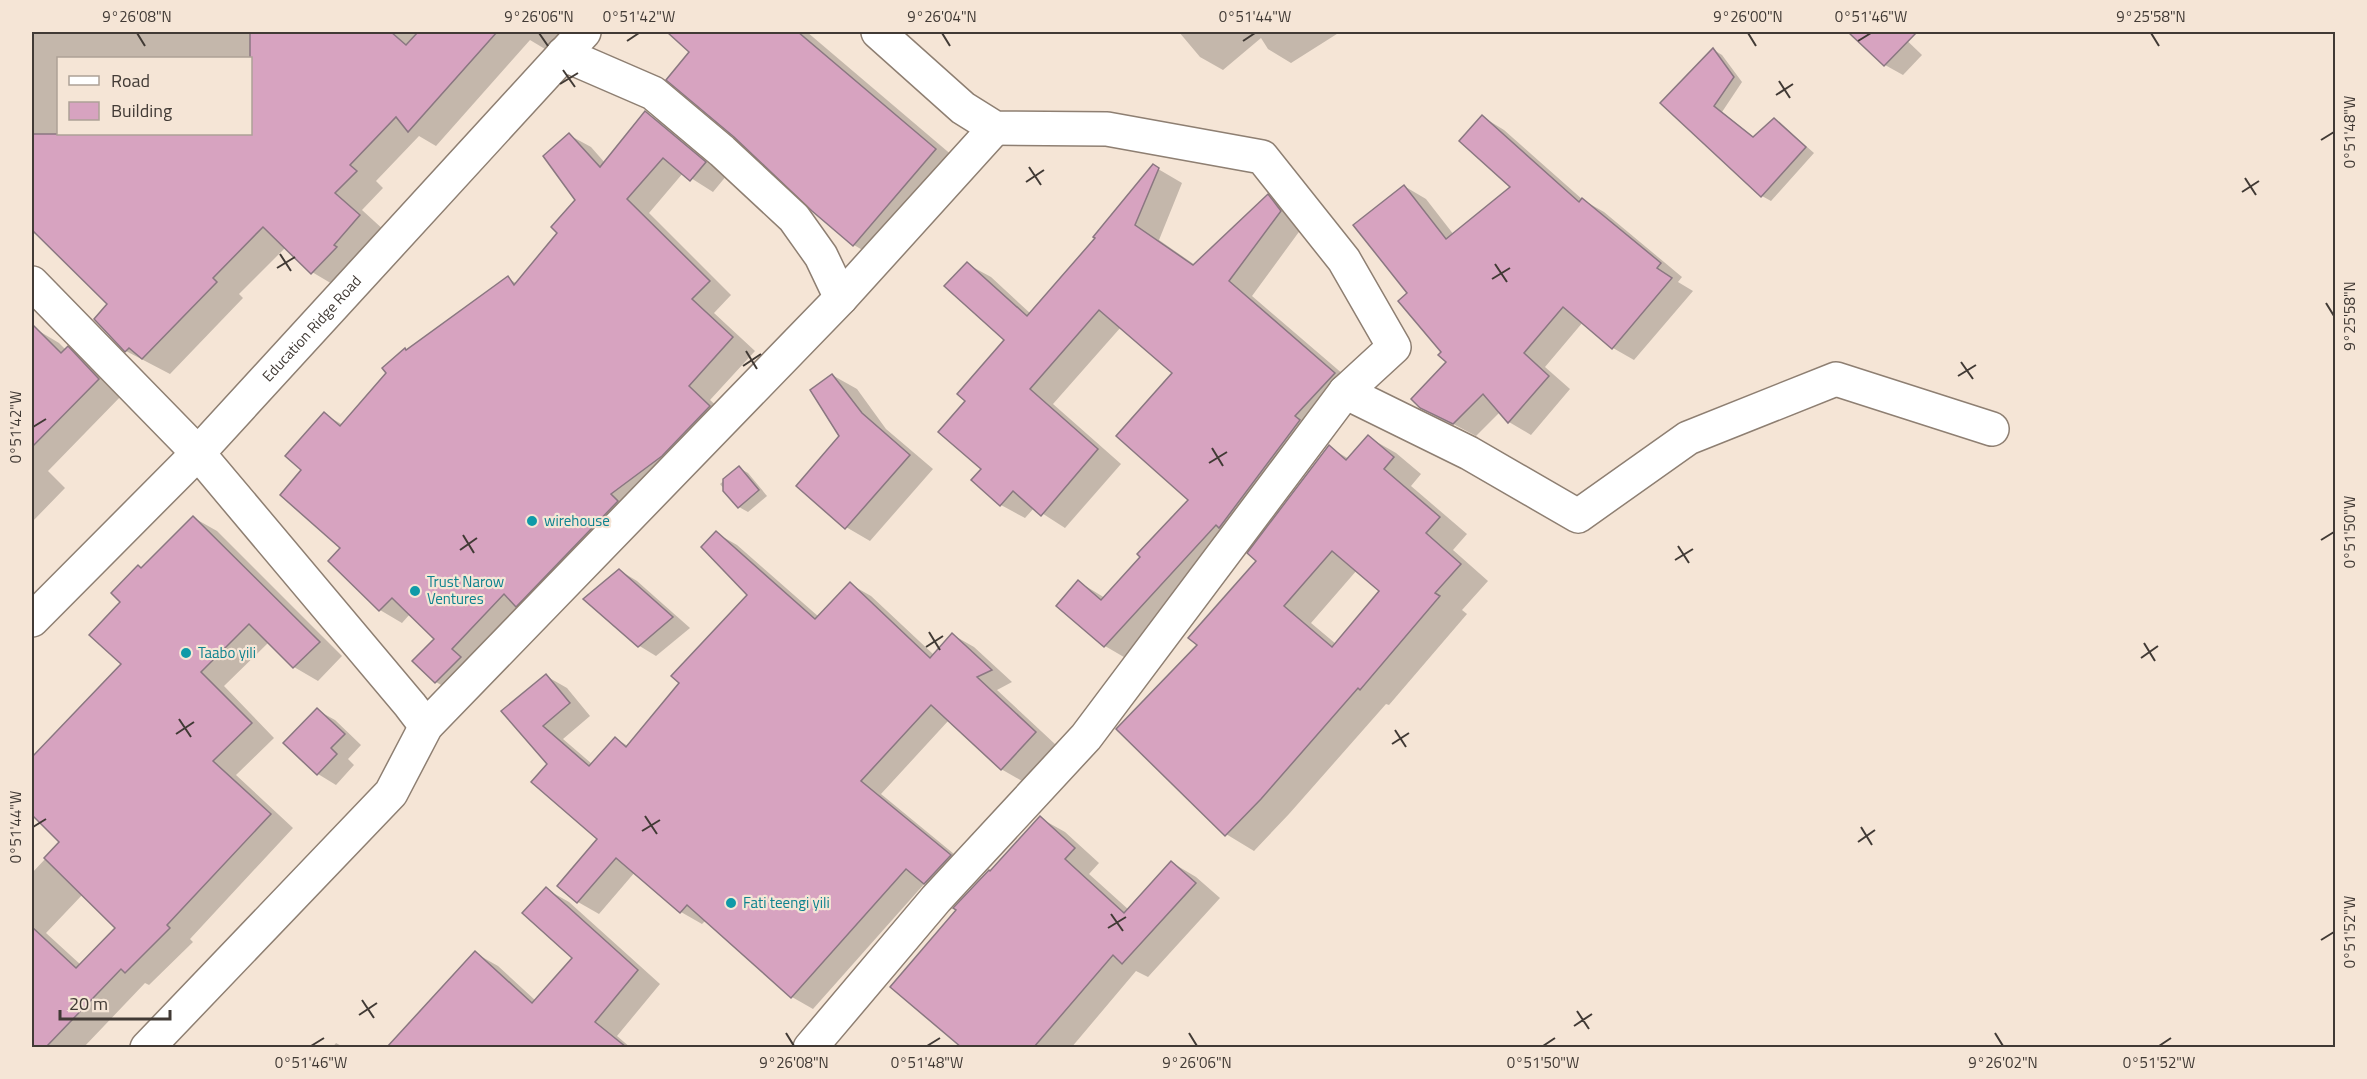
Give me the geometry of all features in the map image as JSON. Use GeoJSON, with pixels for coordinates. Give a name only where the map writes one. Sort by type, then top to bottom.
{"type":"FeatureCollection","features":[{"type":"Feature","properties":{"kind":"street"},"geometry":{"type":"LineString","coordinates":[[810,1047],[936,899],[1086,737],[1345,392],[1394,347],[1344,260],[1262,157],[1107,129],[995,128],[963,108],[878,32]]}},
{"type":"Feature","properties":{"kind":"street"},"geometry":{"type":"LineString","coordinates":[[574,43],[653,93],[794,218],[821,256],[841,297]]}},
{"type":"Feature","properties":{"kind":"street","name":"Education Ridge Road"},"geometry":{"type":"LineString","coordinates":[[32,620],[198,453],[574,43]]}},
{"type":"Feature","properties":{"kind":"street"},"geometry":{"type":"LineString","coordinates":[[147,1047],[391,793],[426,726],[841,297],[995,128]]}},
{"type":"Feature","properties":{"kind":"street"},"geometry":{"type":"LineString","coordinates":[[32,283],[198,453],[426,726]]}},
{"type":"Feature","properties":{"kind":"street"},"geometry":{"type":"LineString","coordinates":[[1345,392],[1469,453],[1578,516],[1688,438],[1836,379],[1992,429]]}},
{"type":"Feature","properties":{"kind":"building"},"geometry":{"type":"Polygon","coordinates":[[[250,32],[391,32],[406,45],[418,32],[497,32],[408,132],[396,117],[350,165],[357,171],[335,193],[360,215],[334,245],[337,247],[311,274],[263,227],[213,278],[217,282],[142,359],[129,348],[125,352],[94,319],[107,304],[32,230],[32,134],[252,135],[252,57],[250,57],[250,32]]]}},
{"type":"Feature","properties":{"kind":"building"},"geometry":{"type":"Polygon","coordinates":[[[667,32],[798,32],[936,149],[853,246],[812,211],[734,137],[666,80],[689,52],[667,32]]]}},
{"type":"Feature","properties":{"kind":"building"},"geometry":{"type":"Polygon","coordinates":[[[1848,32],[1917,32],[1884,66],[1848,32]]]}},
{"type":"Feature","properties":{"kind":"building"},"geometry":{"type":"Polygon","coordinates":[[[1713,48],[1734,77],[1714,106],[1753,137],[1774,118],[1806,147],[1761,197],[1660,103],[1713,48]]]}},
{"type":"Feature","properties":{"kind":"building"},"geometry":{"type":"Polygon","coordinates":[[[645,111],[706,162],[690,181],[663,158],[627,199],[710,281],[692,299],[733,337],[689,386],[710,406],[662,456],[611,494],[618,501],[516,607],[504,594],[452,649],[461,657],[435,683],[412,661],[434,639],[392,598],[379,611],[328,561],[340,548],[280,495],[301,470],[285,456],[324,412],[340,426],[386,373],[382,368],[405,348],[406,350],[508,276],[514,285],[557,233],[551,227],[575,200],[543,156],[569,133],[600,167],[645,111]]]}},
{"type":"Feature","properties":{"kind":"building"},"geometry":{"type":"Polygon","coordinates":[[[1482,115],[1579,202],[1582,198],[1661,263],[1657,268],[1672,278],[1612,349],[1563,307],[1524,353],[1549,376],[1508,423],[1483,394],[1453,424],[1420,408],[1411,399],[1446,362],[1438,355],[1441,352],[1398,301],[1407,293],[1353,225],[1404,185],[1446,239],[1510,187],[1459,141],[1482,115]]]}},
{"type":"Feature","properties":{"kind":"building"},"geometry":{"type":"Polygon","coordinates":[[[1153,164],[1159,168],[1135,225],[1193,265],[1268,194],[1281,211],[1229,281],[1335,373],[1295,416],[1300,420],[1219,528],[1216,525],[1104,647],[1056,606],[1078,580],[1101,600],[1140,557],[1137,554],[1188,500],[1116,436],[1172,373],[1099,310],[1030,389],[1098,449],[1041,516],[1013,491],[1000,506],[971,480],[981,469],[938,432],[965,401],[957,394],[1004,340],[944,286],[967,262],[1027,316],[1095,238],[1093,237],[1153,164]]]}},
{"type":"Feature","properties":{"kind":"building"},"geometry":{"type":"Polygon","coordinates":[[[32,324],[61,353],[68,346],[99,379],[32,447],[32,324]]]}},
{"type":"Feature","properties":{"kind":"building"},"geometry":{"type":"Polygon","coordinates":[[[832,374],[862,413],[910,455],[845,529],[796,486],[839,436],[810,390],[832,374]]]}},
{"type":"Feature","properties":{"kind":"building"},"geometry":{"type":"Polygon","coordinates":[[[1368,435],[1394,457],[1384,469],[1440,517],[1426,533],[1461,564],[1435,593],[1440,596],[1360,690],[1358,688],[1261,799],[1225,836],[1116,729],[1197,645],[1188,638],[1256,561],[1247,553],[1329,445],[1346,460],[1368,435]],[[1332,551],[1284,606],[1332,647],[1379,591],[1332,551]]]}},
{"type":"Feature","properties":{"kind":"building"},"geometry":{"type":"Polygon","coordinates":[[[739,466],[759,490],[738,508],[723,491],[723,479],[739,466]]]}},
{"type":"Feature","properties":{"kind":"building"},"geometry":{"type":"Polygon","coordinates":[[[193,516],[320,642],[293,668],[249,624],[201,672],[252,723],[213,761],[271,814],[167,925],[170,928],[125,973],[121,969],[46,1047],[32,1047],[32,927],[76,968],[115,928],[44,858],[59,842],[32,815],[32,757],[121,664],[89,635],[120,602],[111,593],[138,565],[141,568],[193,516]]]}},
{"type":"Feature","properties":{"kind":"building"},"geometry":{"type":"Polygon","coordinates":[[[716,531],[815,619],[850,582],[930,658],[952,633],[992,670],[977,677],[1036,732],[1001,770],[931,705],[861,781],[951,855],[924,884],[906,869],[791,998],[687,905],[680,913],[616,858],[577,903],[557,886],[597,839],[531,782],[547,764],[501,711],[546,674],[570,703],[543,726],[589,766],[615,737],[626,747],[679,683],[671,676],[747,595],[701,547],[716,531]]]}},
{"type":"Feature","properties":{"kind":"building"},"geometry":{"type":"Polygon","coordinates":[[[619,569],[673,617],[638,647],[583,599],[619,569]]]}},
{"type":"Feature","properties":{"kind":"building"},"geometry":{"type":"Polygon","coordinates":[[[317,708],[345,734],[331,748],[337,754],[317,775],[283,743],[317,708]]]}},
{"type":"Feature","properties":{"kind":"building"},"geometry":{"type":"Polygon","coordinates":[[[1040,816],[1075,848],[1065,859],[1124,913],[1171,861],[1196,883],[1122,964],[1113,955],[1034,1047],[961,1047],[890,987],[956,910],[953,908],[1040,816]]]}},
{"type":"Feature","properties":{"kind":"building"},"geometry":{"type":"Polygon","coordinates":[[[546,887],[638,970],[595,1022],[626,1047],[387,1047],[475,951],[532,1003],[572,958],[522,913],[546,887]]]}},
{"type":"Feature","properties":{"kind":"place","name":"wirehouse"},"geometry":{"type":"Point","coordinates":[532,521]}},
{"type":"Feature","properties":{"kind":"place","name":"Trust Narow Ventures"},"geometry":{"type":"Point","coordinates":[415,591]}},
{"type":"Feature","properties":{"kind":"place","name":"Taabo yili"},"geometry":{"type":"Point","coordinates":[186,653]}},
{"type":"Feature","properties":{"kind":"place","name":"Fati teengi yili"},"geometry":{"type":"Point","coordinates":[731,903]}}]}
